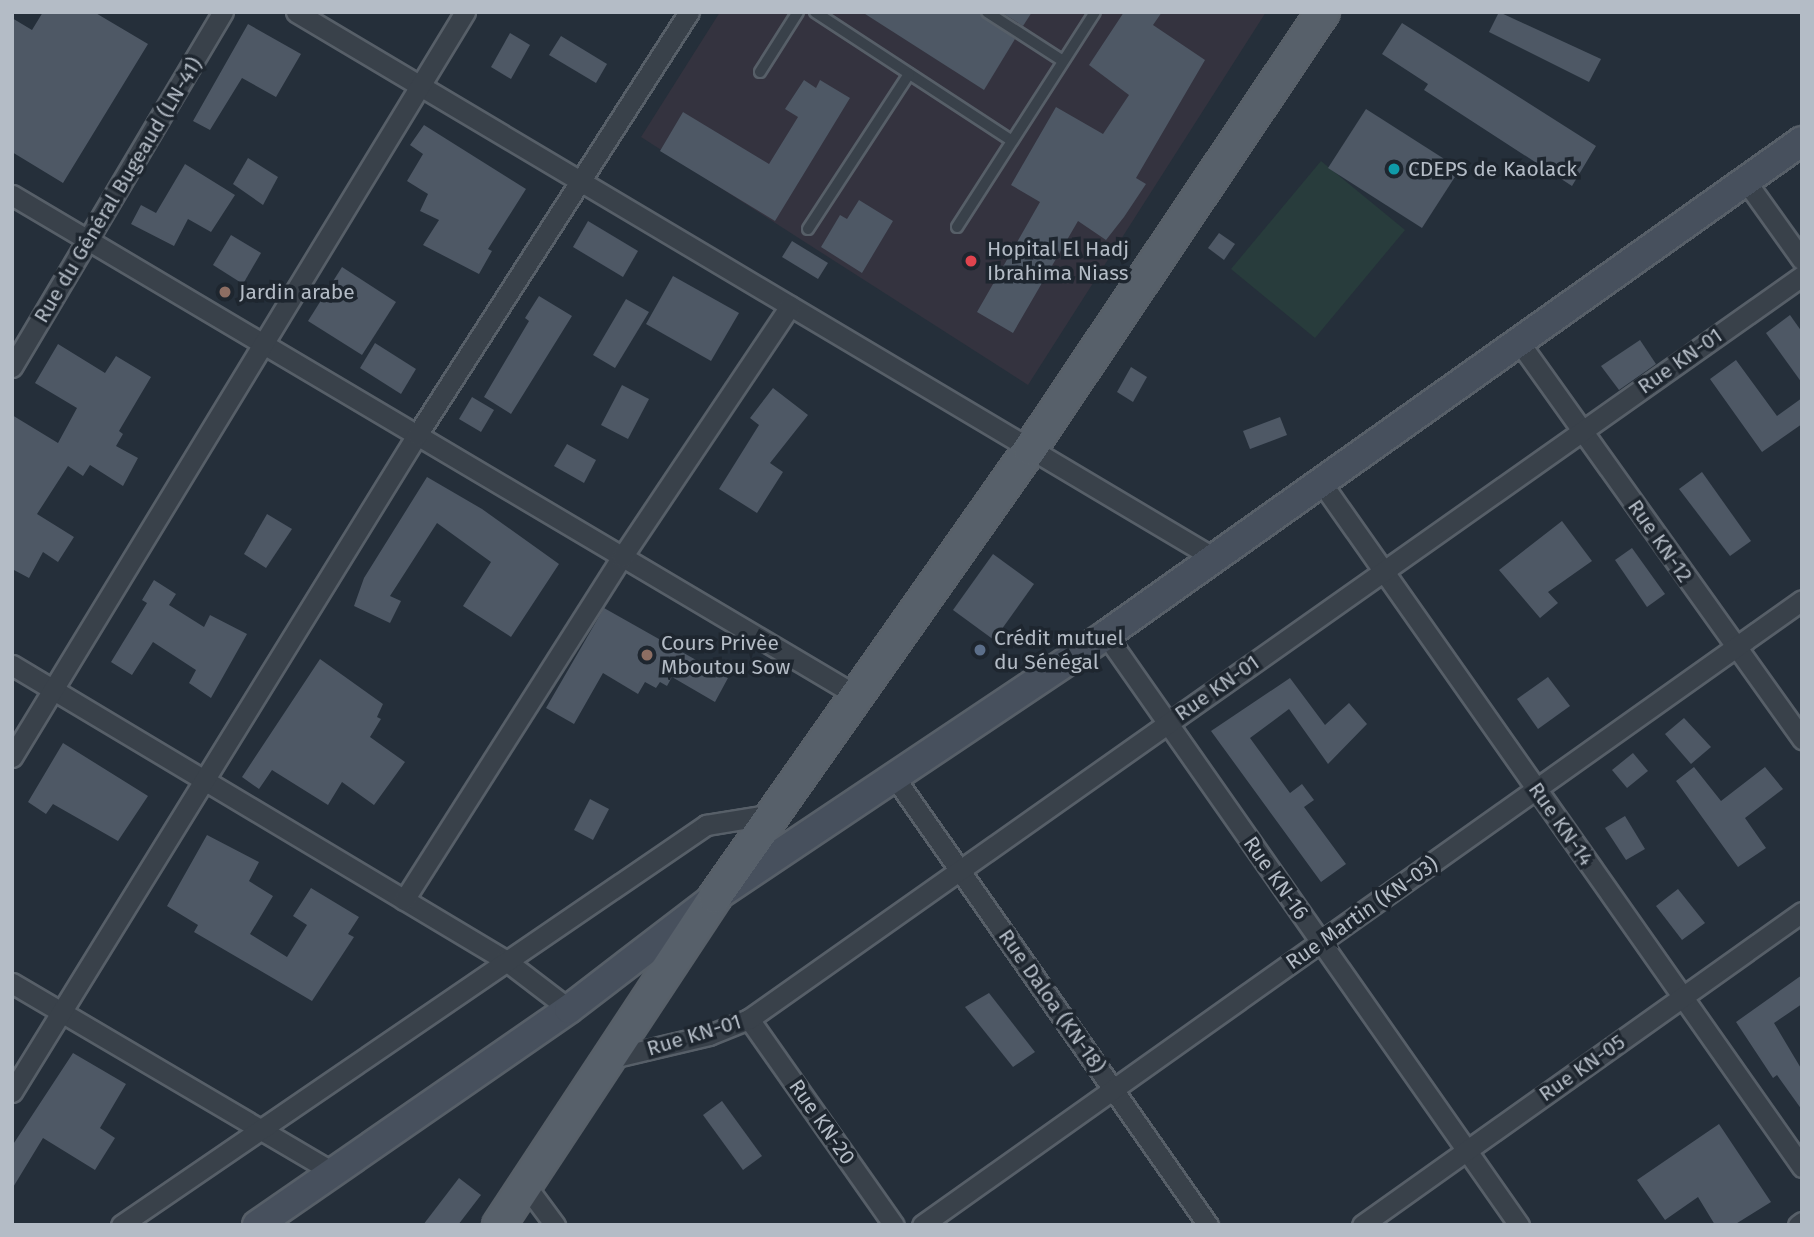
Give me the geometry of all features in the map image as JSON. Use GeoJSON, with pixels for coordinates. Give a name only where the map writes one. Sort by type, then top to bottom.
{"type":"FeatureCollection","features":[{"type":"Feature","properties":{"kind":"main road"},"geometry":{"type":"LineString","coordinates":[[499,1225],[612,1058],[715,897],[854,694],[1030,449],[1323,12]]}},
{"type":"Feature","properties":{"kind":"street","name":"Rue du Général Bugeaud (LN-41)"},"geometry":{"type":"LineString","coordinates":[[12,367],[223,12]]}},
{"type":"Feature","properties":{"kind":"street"},"geometry":{"type":"LineString","coordinates":[[296,12],[1214,558]]}},
{"type":"Feature","properties":{"kind":"street"},"geometry":{"type":"LineString","coordinates":[[12,757],[465,12]]}},
{"type":"Feature","properties":{"kind":"street"},"geometry":{"type":"LineString","coordinates":[[12,1091],[417,435],[689,12]]}},
{"type":"Feature","properties":{"kind":"street"},"geometry":{"type":"LineString","coordinates":[[257,1225],[569,1009],[715,897],[1106,635],[1802,141]]}},
{"type":"Feature","properties":{"kind":"street"},"geometry":{"type":"LineString","coordinates":[[1745,180],[1802,260]]}},
{"type":"Feature","properties":{"kind":"street"},"geometry":{"type":"LineString","coordinates":[[12,195],[854,694]]}},
{"type":"Feature","properties":{"kind":"street","name":"Rue KN-01"},"geometry":{"type":"LineString","coordinates":[[612,1058],[709,1035],[749,1019],[1802,276]]}},
{"type":"Feature","properties":{"kind":"street"},"geometry":{"type":"LineString","coordinates":[[404,900],[622,557],[790,306]]}},
{"type":"Feature","properties":{"kind":"street","name":"Rue KN-12"},"geometry":{"type":"LineString","coordinates":[[1519,342],[1802,739]]}},
{"type":"Feature","properties":{"kind":"street","name":"Rue KN-14"},"geometry":{"type":"LineString","coordinates":[[1321,482],[1802,1167]]}},
{"type":"Feature","properties":{"kind":"street","name":"Rue Martin (KN-03)"},"geometry":{"type":"LineString","coordinates":[[922,1225],[1802,600]]}},
{"type":"Feature","properties":{"kind":"street","name":"Rue KN-16"},"geometry":{"type":"LineString","coordinates":[[1106,635],[1519,1225]]}},
{"type":"Feature","properties":{"kind":"street"},"geometry":{"type":"LineString","coordinates":[[12,665],[505,960],[569,1009]]}},
{"type":"Feature","properties":{"kind":"street","name":"Rue Daloa (KN-18)"},"geometry":{"type":"LineString","coordinates":[[895,778],[1208,1225]]}},
{"type":"Feature","properties":{"kind":"street"},"geometry":{"type":"LineString","coordinates":[[121,1225],[706,825],[774,814]]}},
{"type":"Feature","properties":{"kind":"street","name":"Rue KN-05"},"geometry":{"type":"LineString","coordinates":[[1362,1225],[1802,912]]}},
{"type":"Feature","properties":{"kind":"street"},"geometry":{"type":"LineString","coordinates":[[12,983],[333,1172]]}},
{"type":"Feature","properties":{"kind":"street","name":"Rue KN-20"},"geometry":{"type":"LineString","coordinates":[[749,1019],[894,1225]]}},
{"type":"Feature","properties":{"kind":"street"},"geometry":{"type":"LineString","coordinates":[[526,1186],[555,1225]]}},
{"type":"Feature","properties":{"kind":"lane"},"geometry":{"type":"LineString","coordinates":[[760,72],[798,12]]}},
{"type":"Feature","properties":{"kind":"lane"},"geometry":{"type":"LineString","coordinates":[[815,12],[1012,141]]}},
{"type":"Feature","properties":{"kind":"lane"},"geometry":{"type":"LineString","coordinates":[[987,12],[1063,61]]}},
{"type":"Feature","properties":{"kind":"lane"},"geometry":{"type":"LineString","coordinates":[[957,227],[1095,12]]}},
{"type":"Feature","properties":{"kind":"lane"},"geometry":{"type":"LineString","coordinates":[[808,229],[909,74]]}},
{"type":"Feature","properties":{"kind":"shaded area","name":"Hopital El Hadj Ibrahima Niass"},"geometry":{"type":"Polygon","coordinates":[[[720,12],[1266,12],[1028,385],[641,137],[720,12]]]}},
{"type":"Feature","properties":{"kind":"green space"},"geometry":{"type":"Polygon","coordinates":[[[1321,161],[1405,230],[1315,338],[1231,269],[1321,161]]]}},
{"type":"Feature","properties":{"kind":"building"},"geometry":{"type":"Polygon","coordinates":[[[43,12],[94,12],[148,44],[63,183],[12,152],[12,18],[32,30],[43,12]]]}},
{"type":"Feature","properties":{"kind":"building"},"geometry":{"type":"Polygon","coordinates":[[[862,12],[980,12],[1015,39],[984,90],[862,12]]]}},
{"type":"Feature","properties":{"kind":"building"},"geometry":{"type":"Polygon","coordinates":[[[1001,12],[1032,12],[1023,26],[1001,12]]]}},
{"type":"Feature","properties":{"kind":"building"},"geometry":{"type":"Polygon","coordinates":[[[1124,12],[1162,12],[1153,25],[1205,60],[1136,178],[1146,184],[1124,217],[1106,240],[1078,221],[1013,333],[977,312],[1040,202],[1011,185],[1056,107],[1103,134],[1129,95],[1089,65],[1124,12]]]}},
{"type":"Feature","properties":{"kind":"building"},"geometry":{"type":"Polygon","coordinates":[[[1499,12],[1601,59],[1589,82],[1489,32],[1499,12]]]}},
{"type":"Feature","properties":{"kind":"building"},"geometry":{"type":"Polygon","coordinates":[[[1402,23],[1596,146],[1572,186],[1424,90],[1428,84],[1382,54],[1402,23]]]}},
{"type":"Feature","properties":{"kind":"building"},"geometry":{"type":"Polygon","coordinates":[[[248,24],[301,54],[276,97],[242,78],[210,130],[193,121],[248,24]]]}},
{"type":"Feature","properties":{"kind":"building"},"geometry":{"type":"Polygon","coordinates":[[[510,33],[530,45],[511,79],[491,67],[510,33]]]}},
{"type":"Feature","properties":{"kind":"building"},"geometry":{"type":"Polygon","coordinates":[[[561,36],[607,64],[596,83],[549,55],[561,36]]]}},
{"type":"Feature","properties":{"kind":"building"},"geometry":{"type":"Polygon","coordinates":[[[804,80],[816,88],[820,80],[850,98],[775,221],[660,151],[683,112],[769,164],[798,117],[785,109],[804,80]]]}},
{"type":"Feature","properties":{"kind":"building","name":"CDEPS de Kaolack"},"geometry":{"type":"Polygon","coordinates":[[[1366,109],[1460,169],[1422,228],[1328,168],[1366,109]]]}},
{"type":"Feature","properties":{"kind":"building"},"geometry":{"type":"Polygon","coordinates":[[[424,125],[526,189],[488,249],[492,251],[479,274],[423,245],[439,220],[420,211],[428,194],[407,181],[423,154],[410,145],[424,125]]]}},
{"type":"Feature","properties":{"kind":"building"},"geometry":{"type":"Polygon","coordinates":[[[248,158],[278,177],[263,205],[233,184],[248,158]]]}},
{"type":"Feature","properties":{"kind":"building"},"geometry":{"type":"Polygon","coordinates":[[[185,164],[235,195],[211,232],[188,219],[174,246],[131,224],[141,205],[156,213],[185,164]]]}},
{"type":"Feature","properties":{"kind":"building"},"geometry":{"type":"Polygon","coordinates":[[[859,200],[893,221],[862,273],[821,247],[840,215],[847,219],[859,200]]]}},
{"type":"Feature","properties":{"kind":"building"},"geometry":{"type":"Polygon","coordinates":[[[588,221],[638,251],[623,277],[573,247],[588,221]]]}},
{"type":"Feature","properties":{"kind":"building"},"geometry":{"type":"Polygon","coordinates":[[[1219,233],[1235,244],[1224,260],[1208,248],[1219,233]]]}},
{"type":"Feature","properties":{"kind":"building"},"geometry":{"type":"Polygon","coordinates":[[[231,235],[261,253],[243,284],[213,265],[231,235]]]}},
{"type":"Feature","properties":{"kind":"building"},"geometry":{"type":"Polygon","coordinates":[[[792,241],[828,263],[818,279],[782,257],[792,241]]]}},
{"type":"Feature","properties":{"kind":"building"},"geometry":{"type":"Polygon","coordinates":[[[342,267],[396,302],[362,355],[308,321],[342,267]]]}},
{"type":"Feature","properties":{"kind":"building"},"geometry":{"type":"Polygon","coordinates":[[[673,276],[739,313],[711,361],[646,324],[673,276]]]}},
{"type":"Feature","properties":{"kind":"building"},"geometry":{"type":"Polygon","coordinates":[[[539,296],[572,316],[511,414],[484,397],[529,321],[525,318],[539,296]]]}},
{"type":"Feature","properties":{"kind":"building"},"geometry":{"type":"Polygon","coordinates":[[[626,299],[649,312],[615,368],[593,355],[626,299]]]}},
{"type":"Feature","properties":{"kind":"building"},"geometry":{"type":"Polygon","coordinates":[[[1790,315],[1802,332],[1802,383],[1766,333],[1790,315]]]}},
{"type":"Feature","properties":{"kind":"building"},"geometry":{"type":"Polygon","coordinates":[[[1640,340],[1656,364],[1619,390],[1601,366],[1640,340]]]}},
{"type":"Feature","properties":{"kind":"building"},"geometry":{"type":"Polygon","coordinates":[[[375,343],[416,369],[401,394],[360,368],[375,343]]]}},
{"type":"Feature","properties":{"kind":"building"},"geometry":{"type":"Polygon","coordinates":[[[58,344],[105,373],[116,356],[151,377],[119,431],[123,434],[116,446],[138,458],[123,486],[90,465],[83,476],[68,466],[37,514],[74,537],[58,562],[43,552],[29,578],[12,569],[12,415],[58,443],[77,408],[35,383],[58,344]]]}},
{"type":"Feature","properties":{"kind":"building"},"geometry":{"type":"Polygon","coordinates":[[[1736,360],[1777,416],[1802,398],[1802,424],[1762,452],[1710,379],[1736,360]]]}},
{"type":"Feature","properties":{"kind":"building"},"geometry":{"type":"Polygon","coordinates":[[[1131,367],[1147,377],[1133,402],[1117,392],[1131,367]]]}},
{"type":"Feature","properties":{"kind":"building"},"geometry":{"type":"Polygon","coordinates":[[[622,385],[649,399],[628,439],[601,425],[622,385]]]}},
{"type":"Feature","properties":{"kind":"building"},"geometry":{"type":"Polygon","coordinates":[[[773,388],[808,415],[770,463],[783,472],[757,513],[719,489],[759,425],[750,418],[773,388]]]}},
{"type":"Feature","properties":{"kind":"building"},"geometry":{"type":"Polygon","coordinates":[[[472,397],[494,410],[481,432],[459,419],[472,397]]]}},
{"type":"Feature","properties":{"kind":"building"},"geometry":{"type":"Polygon","coordinates":[[[1280,417],[1287,435],[1250,449],[1243,431],[1280,417]]]}},
{"type":"Feature","properties":{"kind":"building"},"geometry":{"type":"Polygon","coordinates":[[[567,444],[596,460],[584,483],[554,466],[567,444]]]}},
{"type":"Feature","properties":{"kind":"building"},"geometry":{"type":"Polygon","coordinates":[[[1702,472],[1751,541],[1730,556],[1679,489],[1702,472]]]}},
{"type":"Feature","properties":{"kind":"building"},"geometry":{"type":"Polygon","coordinates":[[[427,477],[482,509],[559,564],[511,637],[463,606],[491,562],[437,523],[390,596],[401,601],[390,623],[354,606],[364,578],[427,477]]]}},
{"type":"Feature","properties":{"kind":"building"},"geometry":{"type":"Polygon","coordinates":[[[267,514],[292,529],[266,568],[244,554],[267,514]]]}},
{"type":"Feature","properties":{"kind":"building"},"geometry":{"type":"Polygon","coordinates":[[[1562,521],[1592,561],[1548,592],[1558,603],[1540,618],[1499,570],[1562,521]]]}},
{"type":"Feature","properties":{"kind":"building"},"geometry":{"type":"Polygon","coordinates":[[[1632,548],[1665,594],[1647,607],[1615,560],[1632,548]]]}},
{"type":"Feature","properties":{"kind":"building"},"geometry":{"type":"Polygon","coordinates":[[[993,554],[1034,584],[994,640],[953,610],[993,554]]]}},
{"type":"Feature","properties":{"kind":"building"},"geometry":{"type":"Polygon","coordinates":[[[154,580],[176,594],[169,605],[204,627],[210,615],[247,634],[211,698],[189,683],[196,670],[153,642],[132,675],[111,662],[147,603],[142,600],[154,580]]]}},
{"type":"Feature","properties":{"kind":"building"},"geometry":{"type":"Polygon","coordinates":[[[604,608],[728,678],[715,702],[672,677],[667,686],[660,682],[656,688],[645,682],[638,694],[603,673],[574,724],[546,708],[604,608]]]}},
{"type":"Feature","properties":{"kind":"building"},"geometry":{"type":"Polygon","coordinates":[[[320,659],[383,704],[377,717],[381,719],[370,737],[405,762],[374,805],[342,782],[328,805],[272,770],[259,789],[242,777],[320,659]]]}},
{"type":"Feature","properties":{"kind":"building"},"geometry":{"type":"Polygon","coordinates":[[[1548,677],[1570,706],[1538,729],[1517,699],[1548,677]]]}},
{"type":"Feature","properties":{"kind":"building"},"geometry":{"type":"Polygon","coordinates":[[[1290,678],[1325,725],[1349,703],[1367,724],[1328,764],[1289,709],[1250,738],[1290,793],[1302,784],[1314,800],[1304,807],[1346,864],[1321,882],[1211,731],[1290,678]]]}},
{"type":"Feature","properties":{"kind":"building"},"geometry":{"type":"Polygon","coordinates":[[[1684,718],[1711,747],[1691,764],[1665,734],[1684,718]]]}},
{"type":"Feature","properties":{"kind":"building"},"geometry":{"type":"Polygon","coordinates":[[[63,743],[148,796],[118,841],[53,804],[46,814],[28,802],[63,743]]]}},
{"type":"Feature","properties":{"kind":"building"},"geometry":{"type":"Polygon","coordinates":[[[1633,753],[1648,771],[1627,788],[1612,770],[1633,753]]]}},
{"type":"Feature","properties":{"kind":"building"},"geometry":{"type":"Polygon","coordinates":[[[1694,767],[1721,801],[1765,767],[1783,789],[1745,818],[1766,848],[1738,867],[1676,781],[1694,767]]]}},
{"type":"Feature","properties":{"kind":"building"},"geometry":{"type":"Polygon","coordinates":[[[590,799],[609,809],[593,840],[574,830],[590,799]]]}},
{"type":"Feature","properties":{"kind":"building"},"geometry":{"type":"Polygon","coordinates":[[[1625,816],[1645,849],[1626,860],[1605,828],[1625,816]]]}},
{"type":"Feature","properties":{"kind":"building"},"geometry":{"type":"Polygon","coordinates":[[[207,835],[259,862],[249,881],[273,896],[250,934],[287,957],[307,925],[293,916],[311,888],[359,917],[348,934],[354,937],[312,1001],[194,932],[198,925],[167,906],[207,835]]]}},
{"type":"Feature","properties":{"kind":"building"},"geometry":{"type":"Polygon","coordinates":[[[1678,889],[1705,923],[1682,940],[1656,906],[1678,889]]]}},
{"type":"Feature","properties":{"kind":"building"},"geometry":{"type":"Polygon","coordinates":[[[1802,975],[1802,1004],[1774,1023],[1802,1070],[1802,1110],[1777,1075],[1773,1078],[1736,1022],[1802,975]]]}},
{"type":"Feature","properties":{"kind":"building"},"geometry":{"type":"Polygon","coordinates":[[[989,993],[1035,1052],[1013,1067],[965,1007],[989,993]]]}},
{"type":"Feature","properties":{"kind":"building"},"geometry":{"type":"Polygon","coordinates":[[[73,1053],[126,1084],[100,1128],[115,1138],[95,1170],[43,1138],[12,1189],[12,1146],[73,1053]]]}},
{"type":"Feature","properties":{"kind":"building"},"geometry":{"type":"Polygon","coordinates":[[[722,1101],[762,1156],[743,1170],[703,1115],[722,1101]]]}},
{"type":"Feature","properties":{"kind":"building"},"geometry":{"type":"Polygon","coordinates":[[[1719,1124],[1771,1202],[1734,1225],[1715,1225],[1698,1197],[1665,1220],[1637,1180],[1719,1124]]]}},
{"type":"Feature","properties":{"kind":"building"},"geometry":{"type":"Polygon","coordinates":[[[459,1178],[481,1195],[458,1225],[423,1225],[459,1178]]]}},
{"type":"Feature","properties":{"kind":"place","name":"CDEPS de Kaolack"},"geometry":{"type":"Point","coordinates":[1394,169]}},
{"type":"Feature","properties":{"kind":"place","name":"Hopital El Hadj Ibrahima Niass"},"geometry":{"type":"Point","coordinates":[971,261]}},
{"type":"Feature","properties":{"kind":"place","name":"Jardin arabe"},"geometry":{"type":"Point","coordinates":[225,292]}},
{"type":"Feature","properties":{"kind":"place","name":"Crédit mutuel du Sénégal"},"geometry":{"type":"Point","coordinates":[980,650]}},
{"type":"Feature","properties":{"kind":"place","name":"Cours Privèe Mboutou Sow"},"geometry":{"type":"Point","coordinates":[647,655]}}]}
